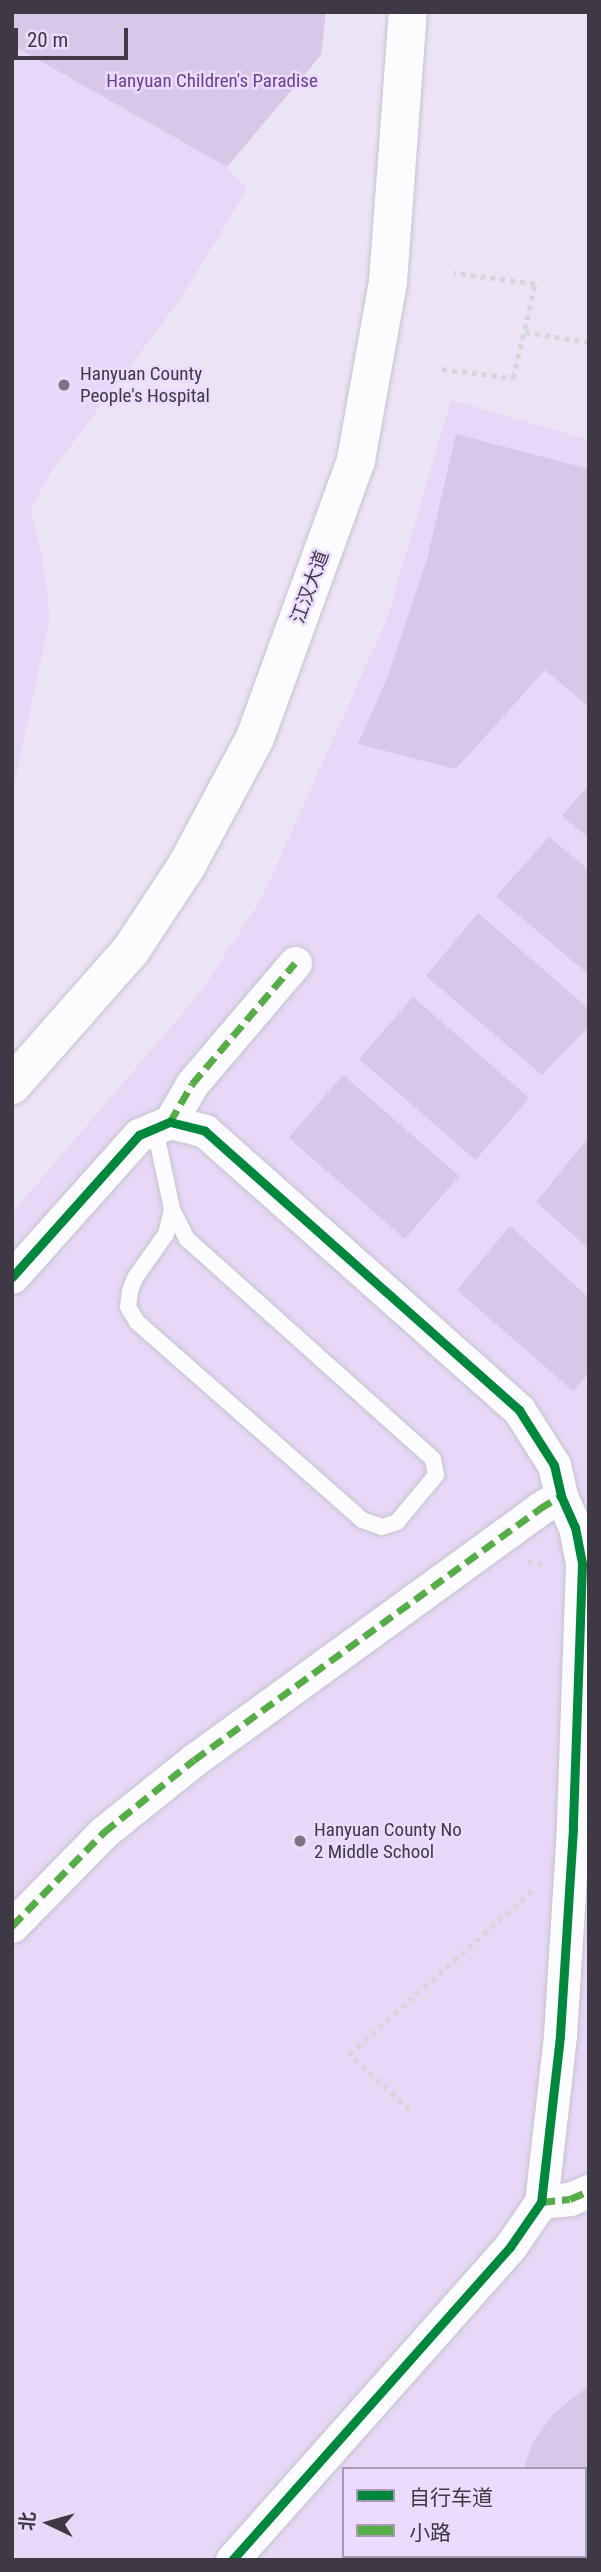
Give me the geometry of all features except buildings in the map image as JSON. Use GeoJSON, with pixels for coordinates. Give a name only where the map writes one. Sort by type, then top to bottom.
{"type":"FeatureCollection","features":[{"type":"Feature","properties":{"kind":"main road","name":"江汉大道"},"geometry":{"type":"LineString","coordinates":[[12,1085],[131,950],[187,865],[259,726],[356,460],[388,282],[408,12]]}},
{"type":"Feature","properties":{"kind":"street"},"geometry":{"type":"LineString","coordinates":[[162,1126],[192,1084],[295,963]]}},
{"type":"Feature","properties":{"kind":"street"},"geometry":{"type":"LineString","coordinates":[[12,1277],[139,1135],[162,1126],[205,1131],[519,1410],[554,1465],[561,1496],[575,1527],[582,1563],[573,1842],[560,2036],[541,2202],[510,2247],[232,2560]]}},
{"type":"Feature","properties":{"kind":"street"},"geometry":{"type":"LineString","coordinates":[[12,1926],[104,1832],[194,1760],[538,1509],[561,1496]]}},
{"type":"Feature","properties":{"kind":"street"},"geometry":{"type":"LineString","coordinates":[[541,2202],[570,2199],[589,2191]]}},
{"type":"Feature","properties":{"kind":"lane"},"geometry":{"type":"LineString","coordinates":[[162,1126],[172,1209],[187,1239],[433,1459],[436,1475],[397,1522],[382,1527],[362,1520],[137,1322],[128,1307],[130,1291],[135,1278],[166,1234],[172,1209]]}},
{"type":"Feature","properties":{"kind":"path"},"geometry":{"type":"LineString","coordinates":[[442,369],[513,378],[535,284],[454,273]]}},
{"type":"Feature","properties":{"kind":"path"},"geometry":{"type":"LineString","coordinates":[[525,332],[589,342]]}},
{"type":"Feature","properties":{"kind":"path"},"geometry":{"type":"LineString","coordinates":[[524,1561],[549,1566],[554,1578]]}},
{"type":"Feature","properties":{"kind":"path"},"geometry":{"type":"LineString","coordinates":[[409,2110],[349,2054],[535,1888]]}},
{"type":"Feature","properties":{"kind":"shaded area","name":"Hanyuan County People's Hospital"},"geometry":{"type":"Polygon","coordinates":[[[12,45],[227,167],[247,189],[181,298],[52,471],[30,510],[42,556],[50,617],[12,795],[12,45]]]}},
{"type":"Feature","properties":{"kind":"shaded area","name":"Hanyuan County No 2 Middle School"},"geometry":{"type":"Polygon","coordinates":[[[451,400],[589,440],[589,2560],[12,2560],[12,1213],[200,993],[261,900],[387,619],[451,400]]]}},
{"type":"Feature","properties":{"kind":"green space","name":"Hanyuan Children's Paradise"},"geometry":{"type":"Polygon","coordinates":[[[12,12],[326,12],[321,55],[227,167],[12,45],[12,12]]]}},
{"type":"Feature","properties":{"kind":"green space"},"geometry":{"type":"Polygon","coordinates":[[[456,434],[589,469],[589,707],[545,670],[456,769],[358,744],[387,678],[427,559],[456,434]]]}},
{"type":"Feature","properties":{"kind":"green space"},"geometry":{"type":"Polygon","coordinates":[[[589,784],[589,838],[562,816],[589,784]]]}},
{"type":"Feature","properties":{"kind":"green space"},"geometry":{"type":"Polygon","coordinates":[[[549,837],[589,870],[589,975],[496,896],[549,837]]]}},
{"type":"Feature","properties":{"kind":"green space"},"geometry":{"type":"Polygon","coordinates":[[[478,913],[589,1009],[589,1026],[542,1075],[426,976],[478,913]]]}},
{"type":"Feature","properties":{"kind":"green space"},"geometry":{"type":"Polygon","coordinates":[[[413,997],[529,1098],[475,1160],[359,1059],[413,997]]]}},
{"type":"Feature","properties":{"kind":"green space"},"geometry":{"type":"Polygon","coordinates":[[[343,1075],[459,1176],[405,1239],[289,1138],[343,1075]]]}},
{"type":"Feature","properties":{"kind":"green space"},"geometry":{"type":"Polygon","coordinates":[[[589,1139],[589,1249],[536,1202],[589,1139]]]}},
{"type":"Feature","properties":{"kind":"green space"},"geometry":{"type":"Polygon","coordinates":[[[510,1226],[589,1298],[589,1373],[573,1391],[457,1290],[510,1226]]]}},
{"type":"Feature","properties":{"kind":"green space"},"geometry":{"type":"Polygon","coordinates":[[[589,2385],[589,2560],[504,2560],[587,2558],[587,2467],[525,2467],[532,2444],[553,2414],[589,2385]]]}},
{"type":"Feature","properties":{"kind":"marked path"},"geometry":{"type":"LineString","coordinates":[[170,1122],[192,1084],[295,963]]}},
{"type":"Feature","properties":{"kind":"marked path"},"geometry":{"type":"LineString","coordinates":[[12,1926],[104,1832],[194,1760],[539,1509],[561,1496]]}},
{"type":"Feature","properties":{"kind":"marked path"},"geometry":{"type":"LineString","coordinates":[[541,2202],[570,2199],[589,2191]]}},
{"type":"Feature","properties":{"kind":"cycle path"},"geometry":{"type":"LineString","coordinates":[[12,1277],[139,1135],[170,1122],[205,1131],[519,1410],[554,1465],[561,1496],[575,1527],[582,1564],[573,1828],[560,2036],[541,2202],[510,2247],[232,2560]]}},
{"type":"Feature","properties":{"kind":"place","name":"Hanyuan County People's Hospital"},"geometry":{"type":"Point","coordinates":[64,385]}},
{"type":"Feature","properties":{"kind":"place","name":"Hanyuan County No 2 Middle School"},"geometry":{"type":"Point","coordinates":[300,1841]}}]}
